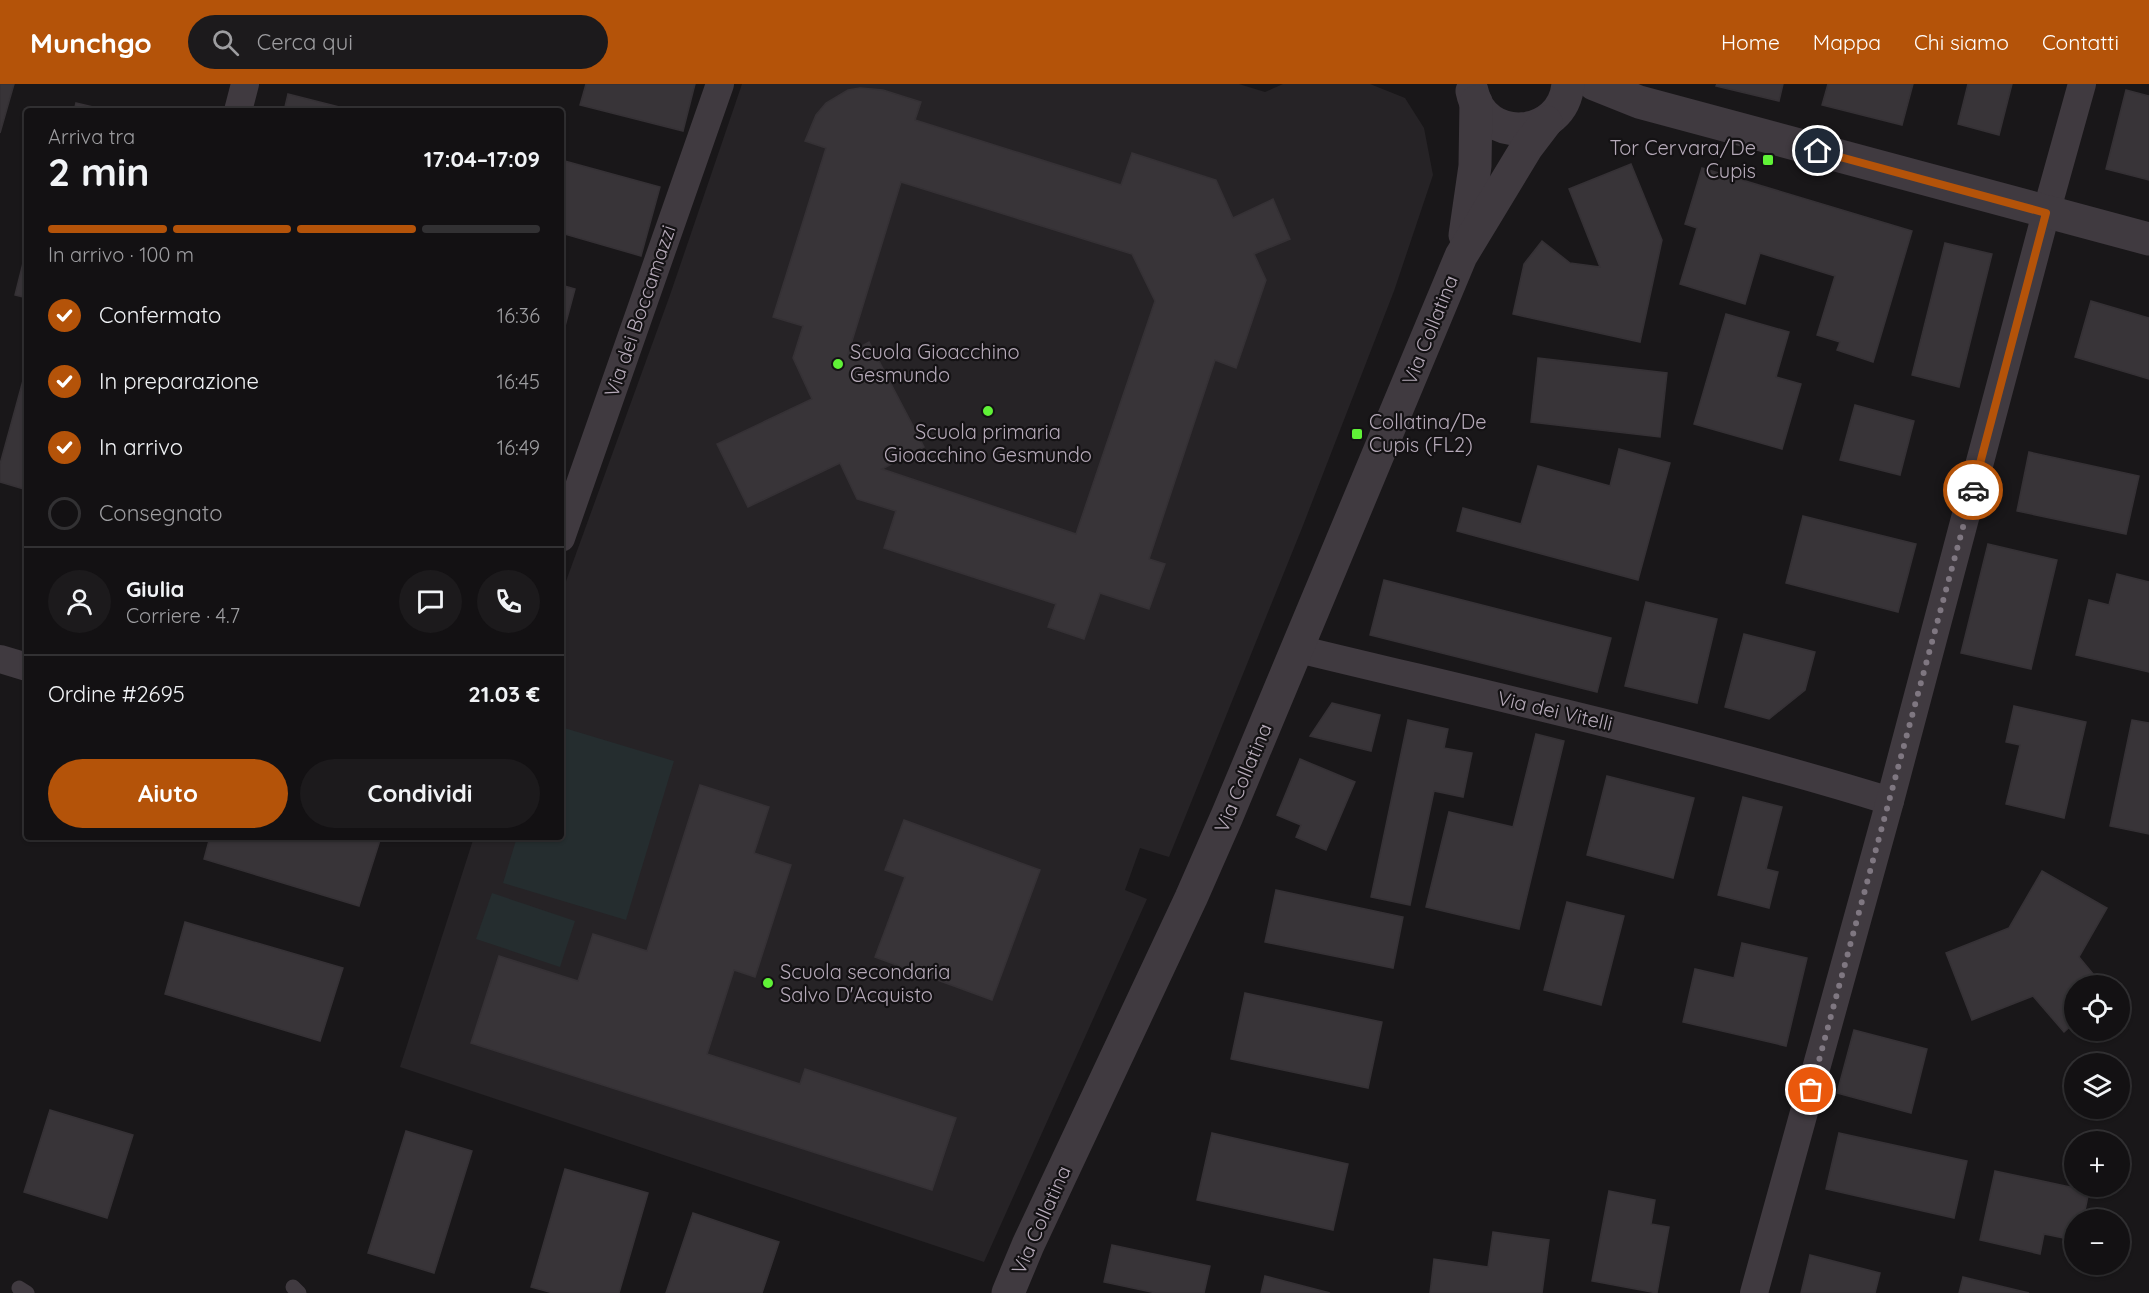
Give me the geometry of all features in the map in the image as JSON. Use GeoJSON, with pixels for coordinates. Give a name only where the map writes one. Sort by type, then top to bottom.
{"type":"FeatureCollection","features":[{"type":"Feature","properties":{"kind":"street"},"geometry":{"type":"LineString","coordinates":[[239,108],[245,84]]}},
{"type":"Feature","properties":{"kind":"street","name":"Via dei Boccamazzi"},"geometry":{"type":"LineString","coordinates":[[564,529],[720,84]]}},
{"type":"Feature","properties":{"kind":"street"},"geometry":{"type":"LineString","coordinates":[[1461,256],[1527,147],[1565,98],[1568,84]]}},
{"type":"Feature","properties":{"kind":"street"},"geometry":{"type":"LineString","coordinates":[[1594,84],[1630,99],[2149,239]]}},
{"type":"Feature","properties":{"kind":"street"},"geometry":{"type":"LineString","coordinates":[[1754,1293],[1890,801],[2082,84]]}},
{"type":"Feature","properties":{"kind":"street"},"geometry":{"type":"LineString","coordinates":[[1470,91],[1486,116],[1507,127],[1523,129],[1573,106],[1598,99],[1630,99]]}},
{"type":"Feature","properties":{"kind":"street"},"geometry":{"type":"LineString","coordinates":[[1461,256],[1475,166],[1470,91]]}},
{"type":"Feature","properties":{"kind":"street","name":"Via Collatina"},"geometry":{"type":"LineString","coordinates":[[1008,1293],[1028,1245],[1191,898],[1298,650],[1461,256]]}},
{"type":"Feature","properties":{"kind":"street","name":"Via dei Vitelli"},"geometry":{"type":"LineString","coordinates":[[1298,650],[1639,731],[1811,777],[1890,801]]}},
{"type":"Feature","properties":{"kind":"street"},"geometry":{"type":"LineString","coordinates":[[0,659],[24,666]]}},
{"type":"Feature","properties":{"kind":"shaded area","name":"Scuola primaria Gioacchino Gesmundo"},"geometry":{"type":"Polygon","coordinates":[[[742,84],[1239,84],[1265,92],[1283,84],[1370,84],[1405,98],[1424,128],[1433,175],[1394,291],[1302,528],[1169,857],[1140,848],[1125,890],[1147,899],[984,1262],[400,1067],[473,840],[564,840],[564,587],[670,295],[742,84]]]}},
{"type":"Feature","properties":{"kind":"shaded area"},"geometry":{"type":"Polygon","coordinates":[[[564,728],[674,761],[626,920],[503,883],[516,840],[564,840],[564,728]]]}},
{"type":"Feature","properties":{"kind":"shaded area"},"geometry":{"type":"Polygon","coordinates":[[[492,893],[575,921],[560,967],[476,939],[492,893]]]}},
{"type":"Feature","properties":{"kind":"building"},"geometry":{"type":"Polygon","coordinates":[[[0,84],[14,84],[0,133],[0,84]]]}},
{"type":"Feature","properties":{"kind":"building"},"geometry":{"type":"Polygon","coordinates":[[[586,84],[695,84],[683,131],[580,105],[586,84]]]}},
{"type":"Feature","properties":{"kind":"building"},"geometry":{"type":"Polygon","coordinates":[[[1717,84],[1783,84],[1779,101],[1716,86],[1717,84]]]}},
{"type":"Feature","properties":{"kind":"building"},"geometry":{"type":"Polygon","coordinates":[[[1828,84],[1913,84],[1902,125],[1822,105],[1828,84]]]}},
{"type":"Feature","properties":{"kind":"building"},"geometry":{"type":"Polygon","coordinates":[[[1968,84],[2012,84],[1999,135],[1958,124],[1968,84]]]}},
{"type":"Feature","properties":{"kind":"building","name":"Scuola Gioacchino Gesmundo"},"geometry":{"type":"Polygon","coordinates":[[[860,88],[883,90],[921,102],[915,120],[1121,185],[1132,153],[1216,180],[1233,218],[1273,199],[1290,239],[1254,254],[1266,280],[1236,368],[1215,360],[1149,559],[1165,564],[1149,609],[1100,593],[1084,639],[1048,627],[1056,604],[884,548],[896,511],[857,499],[840,463],[748,507],[717,444],[812,399],[793,358],[803,326],[773,317],[826,148],[805,141],[816,115],[826,103],[848,90],[860,88]],[[901,182],[848,354],[869,342],[924,447],[882,469],[1076,534],[1155,301],[1132,254],[901,182]]]}},
{"type":"Feature","properties":{"kind":"building"},"geometry":{"type":"Polygon","coordinates":[[[2126,90],[2149,96],[2149,180],[2106,169],[2126,90]]]}},
{"type":"Feature","properties":{"kind":"building"},"geometry":{"type":"Polygon","coordinates":[[[288,94],[343,108],[285,108],[288,94]]]}},
{"type":"Feature","properties":{"kind":"building"},"geometry":{"type":"Polygon","coordinates":[[[76,103],[97,108],[75,108],[76,103]]]}},
{"type":"Feature","properties":{"kind":"building"},"geometry":{"type":"Polygon","coordinates":[[[564,161],[660,187],[641,256],[564,234],[564,161]]]}},
{"type":"Feature","properties":{"kind":"building"},"geometry":{"type":"Polygon","coordinates":[[[1631,164],[1662,240],[1640,342],[1513,314],[1524,264],[1542,241],[1570,263],[1600,267],[1569,189],[1631,164]]]}},
{"type":"Feature","properties":{"kind":"building"},"geometry":{"type":"Polygon","coordinates":[[[1702,168],[1912,231],[1873,362],[1837,350],[1840,342],[1817,335],[1835,276],[1760,253],[1745,304],[1680,284],[1697,228],[1685,224],[1702,168]]]}},
{"type":"Feature","properties":{"kind":"building"},"geometry":{"type":"Polygon","coordinates":[[[1945,243],[1992,254],[1959,387],[1912,375],[1945,243]]]}},
{"type":"Feature","properties":{"kind":"building"},"geometry":{"type":"Polygon","coordinates":[[[24,259],[24,297],[15,295],[24,259]]]}},
{"type":"Feature","properties":{"kind":"building"},"geometry":{"type":"Polygon","coordinates":[[[564,286],[575,289],[564,330],[564,286]]]}},
{"type":"Feature","properties":{"kind":"building"},"geometry":{"type":"Polygon","coordinates":[[[2091,301],[2149,318],[2149,379],[2075,357],[2091,301]]]}},
{"type":"Feature","properties":{"kind":"building"},"geometry":{"type":"Polygon","coordinates":[[[1726,314],[1789,332],[1776,377],[1801,384],[1782,449],[1694,424],[1726,314]]]}},
{"type":"Feature","properties":{"kind":"building"},"geometry":{"type":"Polygon","coordinates":[[[1538,358],[1667,373],[1660,437],[1531,422],[1538,358]]]}},
{"type":"Feature","properties":{"kind":"building"},"geometry":{"type":"Polygon","coordinates":[[[24,377],[24,489],[0,482],[0,464],[24,377]]]}},
{"type":"Feature","properties":{"kind":"building"},"geometry":{"type":"Polygon","coordinates":[[[1855,405],[1914,421],[1900,475],[1840,460],[1855,405]]]}},
{"type":"Feature","properties":{"kind":"building"},"geometry":{"type":"Polygon","coordinates":[[[1619,449],[1670,463],[1638,580],[1457,531],[1463,508],[1521,524],[1538,466],[1610,486],[1619,449]]]}},
{"type":"Feature","properties":{"kind":"building"},"geometry":{"type":"Polygon","coordinates":[[[2029,452],[2139,476],[2126,534],[2017,511],[2029,452]]]}},
{"type":"Feature","properties":{"kind":"building"},"geometry":{"type":"Polygon","coordinates":[[[1803,516],[1916,544],[1898,612],[1786,583],[1803,516]]]}},
{"type":"Feature","properties":{"kind":"building"},"geometry":{"type":"Polygon","coordinates":[[[1988,544],[2057,560],[2031,669],[1961,653],[1988,544]]]}},
{"type":"Feature","properties":{"kind":"building"},"geometry":{"type":"Polygon","coordinates":[[[2117,574],[2149,582],[2149,672],[2076,655],[2089,600],[2109,605],[2117,574]]]}},
{"type":"Feature","properties":{"kind":"building"},"geometry":{"type":"Polygon","coordinates":[[[1384,580],[1611,638],[1597,692],[1370,635],[1384,580]]]}},
{"type":"Feature","properties":{"kind":"building"},"geometry":{"type":"Polygon","coordinates":[[[1646,602],[1717,619],[1697,703],[1625,686],[1646,602]]]}},
{"type":"Feature","properties":{"kind":"building"},"geometry":{"type":"Polygon","coordinates":[[[1744,634],[1815,652],[1805,690],[1769,719],[1725,707],[1744,634]]]}},
{"type":"Feature","properties":{"kind":"building"},"geometry":{"type":"Polygon","coordinates":[[[1332,703],[1380,715],[1371,751],[1310,736],[1332,703]]]}},
{"type":"Feature","properties":{"kind":"building"},"geometry":{"type":"Polygon","coordinates":[[[2014,706],[2086,722],[2064,818],[2006,804],[2020,745],[2006,742],[2014,706]]]}},
{"type":"Feature","properties":{"kind":"building"},"geometry":{"type":"Polygon","coordinates":[[[1408,720],[1448,729],[1444,748],[1472,753],[1463,797],[1434,791],[1410,905],[1371,897],[1408,720]]]}},
{"type":"Feature","properties":{"kind":"building"},"geometry":{"type":"Polygon","coordinates":[[[2132,720],[2149,723],[2149,834],[2110,826],[2132,720]]]}},
{"type":"Feature","properties":{"kind":"building"},"geometry":{"type":"Polygon","coordinates":[[[1536,734],[1564,741],[1519,929],[1426,907],[1449,812],[1513,827],[1536,734]]]}},
{"type":"Feature","properties":{"kind":"building"},"geometry":{"type":"Polygon","coordinates":[[[1300,759],[1355,782],[1326,850],[1296,837],[1301,825],[1277,815],[1300,759]]]}},
{"type":"Feature","properties":{"kind":"building"},"geometry":{"type":"Polygon","coordinates":[[[1607,776],[1694,798],[1673,878],[1587,855],[1607,776]]]}},
{"type":"Feature","properties":{"kind":"building"},"geometry":{"type":"Polygon","coordinates":[[[700,785],[769,807],[754,853],[791,865],[755,977],[734,970],[707,1054],[800,1084],[805,1069],[956,1118],[932,1190],[471,1043],[499,956],[578,981],[593,934],[647,951],[700,785]]]}},
{"type":"Feature","properties":{"kind":"building"},"geometry":{"type":"Polygon","coordinates":[[[1743,797],[1782,807],[1766,869],[1778,872],[1769,908],[1718,895],[1743,797]]]}},
{"type":"Feature","properties":{"kind":"building"},"geometry":{"type":"Polygon","coordinates":[[[904,820],[1040,870],[992,1000],[875,957],[905,877],[885,870],[904,820]]]}},
{"type":"Feature","properties":{"kind":"building"},"geometry":{"type":"Polygon","coordinates":[[[209,840],[380,840],[359,906],[204,859],[209,840]]]}},
{"type":"Feature","properties":{"kind":"building"},"geometry":{"type":"Polygon","coordinates":[[[2042,871],[2107,908],[2079,957],[2094,975],[2064,975],[2064,1032],[2033,996],[1972,1020],[1946,953],[2009,928],[2042,871]]]}},
{"type":"Feature","properties":{"kind":"building"},"geometry":{"type":"Polygon","coordinates":[[[1276,890],[1403,917],[1393,968],[1265,942],[1276,890]]]}},
{"type":"Feature","properties":{"kind":"building"},"geometry":{"type":"Polygon","coordinates":[[[1567,902],[1624,916],[1601,1005],[1544,990],[1567,902]]]}},
{"type":"Feature","properties":{"kind":"building"},"geometry":{"type":"Polygon","coordinates":[[[185,922],[343,968],[320,1041],[165,994],[185,922]]]}},
{"type":"Feature","properties":{"kind":"building"},"geometry":{"type":"Polygon","coordinates":[[[1742,943],[1807,958],[1786,1046],[1683,1022],[1695,969],[1734,978],[1742,943]]]}},
{"type":"Feature","properties":{"kind":"building"},"geometry":{"type":"Polygon","coordinates":[[[1245,993],[1382,1022],[1368,1088],[1231,1059],[1245,993]]]}},
{"type":"Feature","properties":{"kind":"building"},"geometry":{"type":"Polygon","coordinates":[[[1854,1030],[1927,1049],[1911,1113],[1837,1093],[1854,1030]]]}},
{"type":"Feature","properties":{"kind":"building"},"geometry":{"type":"Polygon","coordinates":[[[50,1110],[133,1135],[107,1218],[24,1192],[50,1110]]]}},
{"type":"Feature","properties":{"kind":"building"},"geometry":{"type":"Polygon","coordinates":[[[406,1131],[472,1151],[434,1273],[368,1253],[406,1131]]]}},
{"type":"Feature","properties":{"kind":"building"},"geometry":{"type":"Polygon","coordinates":[[[1212,1133],[1348,1164],[1333,1230],[1197,1200],[1212,1133]]]}},
{"type":"Feature","properties":{"kind":"building"},"geometry":{"type":"Polygon","coordinates":[[[1839,1133],[1967,1161],[1954,1218],[1826,1189],[1839,1133]]]}},
{"type":"Feature","properties":{"kind":"building"},"geometry":{"type":"Polygon","coordinates":[[[565,1169],[648,1193],[619,1293],[553,1293],[531,1287],[565,1169]]]}},
{"type":"Feature","properties":{"kind":"building"},"geometry":{"type":"Polygon","coordinates":[[[1995,1171],[2064,1186],[2064,1197],[2088,1197],[2085,1209],[2064,1209],[2064,1238],[2044,1234],[2040,1254],[1980,1240],[1995,1171]]]}},
{"type":"Feature","properties":{"kind":"building"},"geometry":{"type":"Polygon","coordinates":[[[1609,1191],[1655,1200],[1651,1224],[1669,1227],[1657,1293],[1592,1281],[1609,1191]]]}},
{"type":"Feature","properties":{"kind":"building"},"geometry":{"type":"Polygon","coordinates":[[[693,1213],[779,1242],[762,1293],[666,1293],[693,1213]]]}},
{"type":"Feature","properties":{"kind":"building"},"geometry":{"type":"Polygon","coordinates":[[[1493,1232],[1549,1240],[1542,1293],[1430,1293],[1434,1259],[1488,1267],[1493,1232]]]}},
{"type":"Feature","properties":{"kind":"building"},"geometry":{"type":"Polygon","coordinates":[[[1112,1245],[1210,1266],[1204,1293],[1156,1293],[1104,1282],[1112,1245]]]}},
{"type":"Feature","properties":{"kind":"building"},"geometry":{"type":"Polygon","coordinates":[[[1810,1255],[1880,1273],[1875,1293],[1801,1293],[1810,1255]]]}},
{"type":"Feature","properties":{"kind":"building"},"geometry":{"type":"Polygon","coordinates":[[[1265,1276],[1330,1293],[1261,1293],[1265,1276]]]}},
{"type":"Feature","properties":{"kind":"building"},"geometry":{"type":"Polygon","coordinates":[[[1963,1277],[2029,1293],[1959,1293],[1963,1277]]]}},
{"type":"Feature","properties":{"kind":"way so far"},"geometry":{"type":"LineString","coordinates":[[1811,1090],[1973,490]]}},
{"type":"Feature","properties":{"kind":"place","name":"Tor Cervara/De Cupis"},"geometry":{"type":"Point","coordinates":[1768,160]}},
{"type":"Feature","properties":{"kind":"place","name":"Scuola Gioacchino Gesmundo"},"geometry":{"type":"Point","coordinates":[838,364]}},
{"type":"Feature","properties":{"kind":"place","name":"Scuola primaria Gioacchino Gesmundo"},"geometry":{"type":"Point","coordinates":[988,411]}},
{"type":"Feature","properties":{"kind":"place","name":"Collatina/De Cupis (FL2)"},"geometry":{"type":"Point","coordinates":[1357,434]}},
{"type":"Feature","properties":{"kind":"place","name":"Scuola secondaria Salvo D'Acquisto"},"geometry":{"type":"Point","coordinates":[768,983]}},
{"type":"Feature","properties":{"kind":"route"},"geometry":{"type":"LineString","coordinates":[[1818,151],[2046,213],[1973,490]]}}]}
